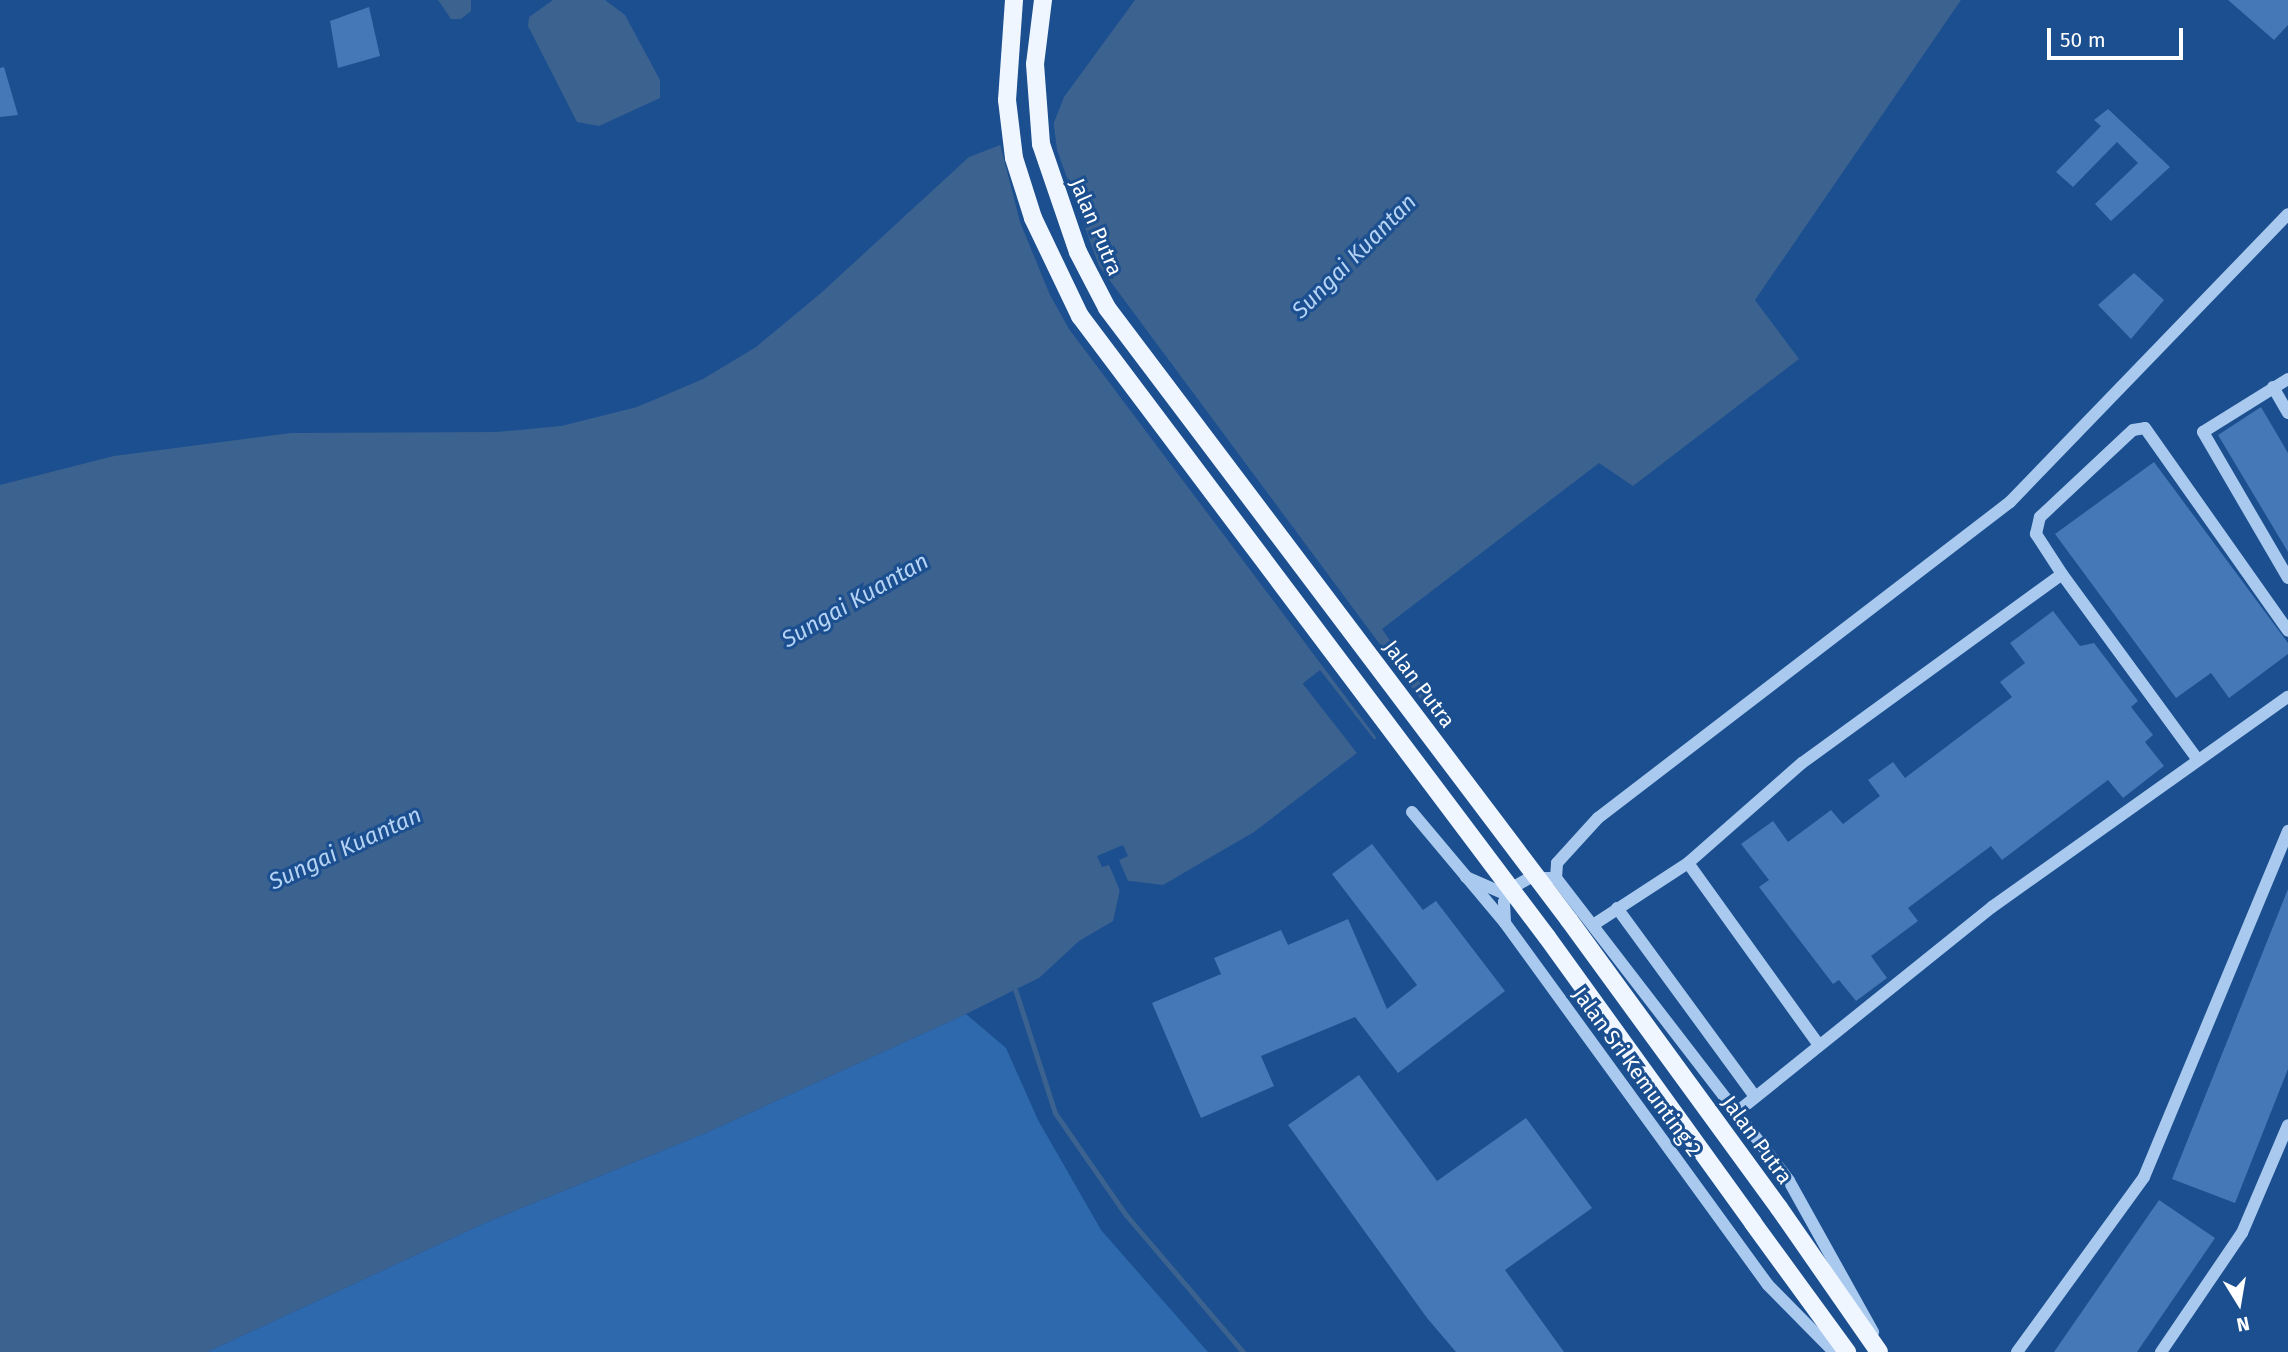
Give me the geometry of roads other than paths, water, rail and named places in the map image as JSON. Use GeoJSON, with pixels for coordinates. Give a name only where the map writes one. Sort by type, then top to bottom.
{"type":"FeatureCollection","features":[{"type":"Feature","properties":{"kind":"main road"},"geometry":{"type":"LineString","coordinates":[[1014,0],[1007,100],[1014,158],[1033,218],[1080,316],[1547,937],[1847,1352]]}},
{"type":"Feature","properties":{"kind":"main road","name":"Jalan Putra"},"geometry":{"type":"LineString","coordinates":[[1043,0],[1035,64],[1041,144],[1078,252],[1107,308],[1779,1208],[1881,1352]]}},
{"type":"Feature","properties":{"kind":"street"},"geometry":{"type":"LineString","coordinates":[[1881,1352],[1837,1259],[1737,1112],[1556,878],[1557,863],[1598,818],[2010,502],[2288,214]]}},
{"type":"Feature","properties":{"kind":"street"},"geometry":{"type":"LineString","coordinates":[[2288,379],[2203,432],[2288,578]]}},
{"type":"Feature","properties":{"kind":"street"},"geometry":{"type":"LineString","coordinates":[[2273,387],[2288,413]]}},
{"type":"Feature","properties":{"kind":"street"},"geometry":{"type":"LineString","coordinates":[[2198,760],[2062,574],[2035,526],[2133,430],[2145,429],[2288,631]]}},
{"type":"Feature","properties":{"kind":"street"},"geometry":{"type":"LineString","coordinates":[[1594,925],[1688,863],[1802,764],[2062,574]]}},
{"type":"Feature","properties":{"kind":"street"},"geometry":{"type":"LineString","coordinates":[[1737,1112],[1753,1094],[1992,907],[2288,697]]}},
{"type":"Feature","properties":{"kind":"street","name":"Jalan Sri Kemunting 2"},"geometry":{"type":"LineString","coordinates":[[1412,812],[1462,876],[1505,923],[1768,1285],[1834,1352]]}},
{"type":"Feature","properties":{"kind":"street"},"geometry":{"type":"LineString","coordinates":[[2017,1352],[2144,1177],[2288,831]]}},
{"type":"Feature","properties":{"kind":"street"},"geometry":{"type":"LineString","coordinates":[[1688,863],[1818,1044]]}},
{"type":"Feature","properties":{"kind":"street"},"geometry":{"type":"LineString","coordinates":[[1462,876],[1507,895]]}},
{"type":"Feature","properties":{"kind":"street"},"geometry":{"type":"LineString","coordinates":[[1505,923],[1507,895],[1529,878],[1556,878]]}},
{"type":"Feature","properties":{"kind":"street"},"geometry":{"type":"LineString","coordinates":[[1617,908],[1753,1094]]}},
{"type":"Feature","properties":{"kind":"street"},"geometry":{"type":"LineString","coordinates":[[2161,1352],[2242,1233],[2288,1125]]}},
{"type":"Feature","properties":{"kind":"water"},"geometry":{"type":"Polygon","coordinates":[[[438,0],[471,0],[471,11],[461,19],[451,19],[438,0]]]}},
{"type":"Feature","properties":{"kind":"water"},"geometry":{"type":"Polygon","coordinates":[[[553,0],[605,0],[625,15],[660,80],[660,98],[599,126],[577,122],[528,26],[529,17],[553,0]]]}},
{"type":"Feature","properties":{"kind":"water","name":"Sungai Kuantan"},"geometry":{"type":"Polygon","coordinates":[[[1135,0],[1961,0],[1755,300],[1799,359],[1633,486],[1599,463],[1382,629],[1430,697],[1254,832],[1163,885],[1122,880],[1113,921],[1079,941],[1039,978],[708,1132],[487,1222],[207,1352],[0,1352],[0,485],[114,456],[291,433],[496,432],[561,426],[637,407],[703,379],[756,347],[821,293],[969,157],[1053,125],[1064,97],[1135,0]]]}},
{"type":"Feature","properties":{"kind":"waterway"},"geometry":{"type":"LineString","coordinates":[[1015,989],[1055,1113],[1126,1215],[1243,1352]]}}]}
